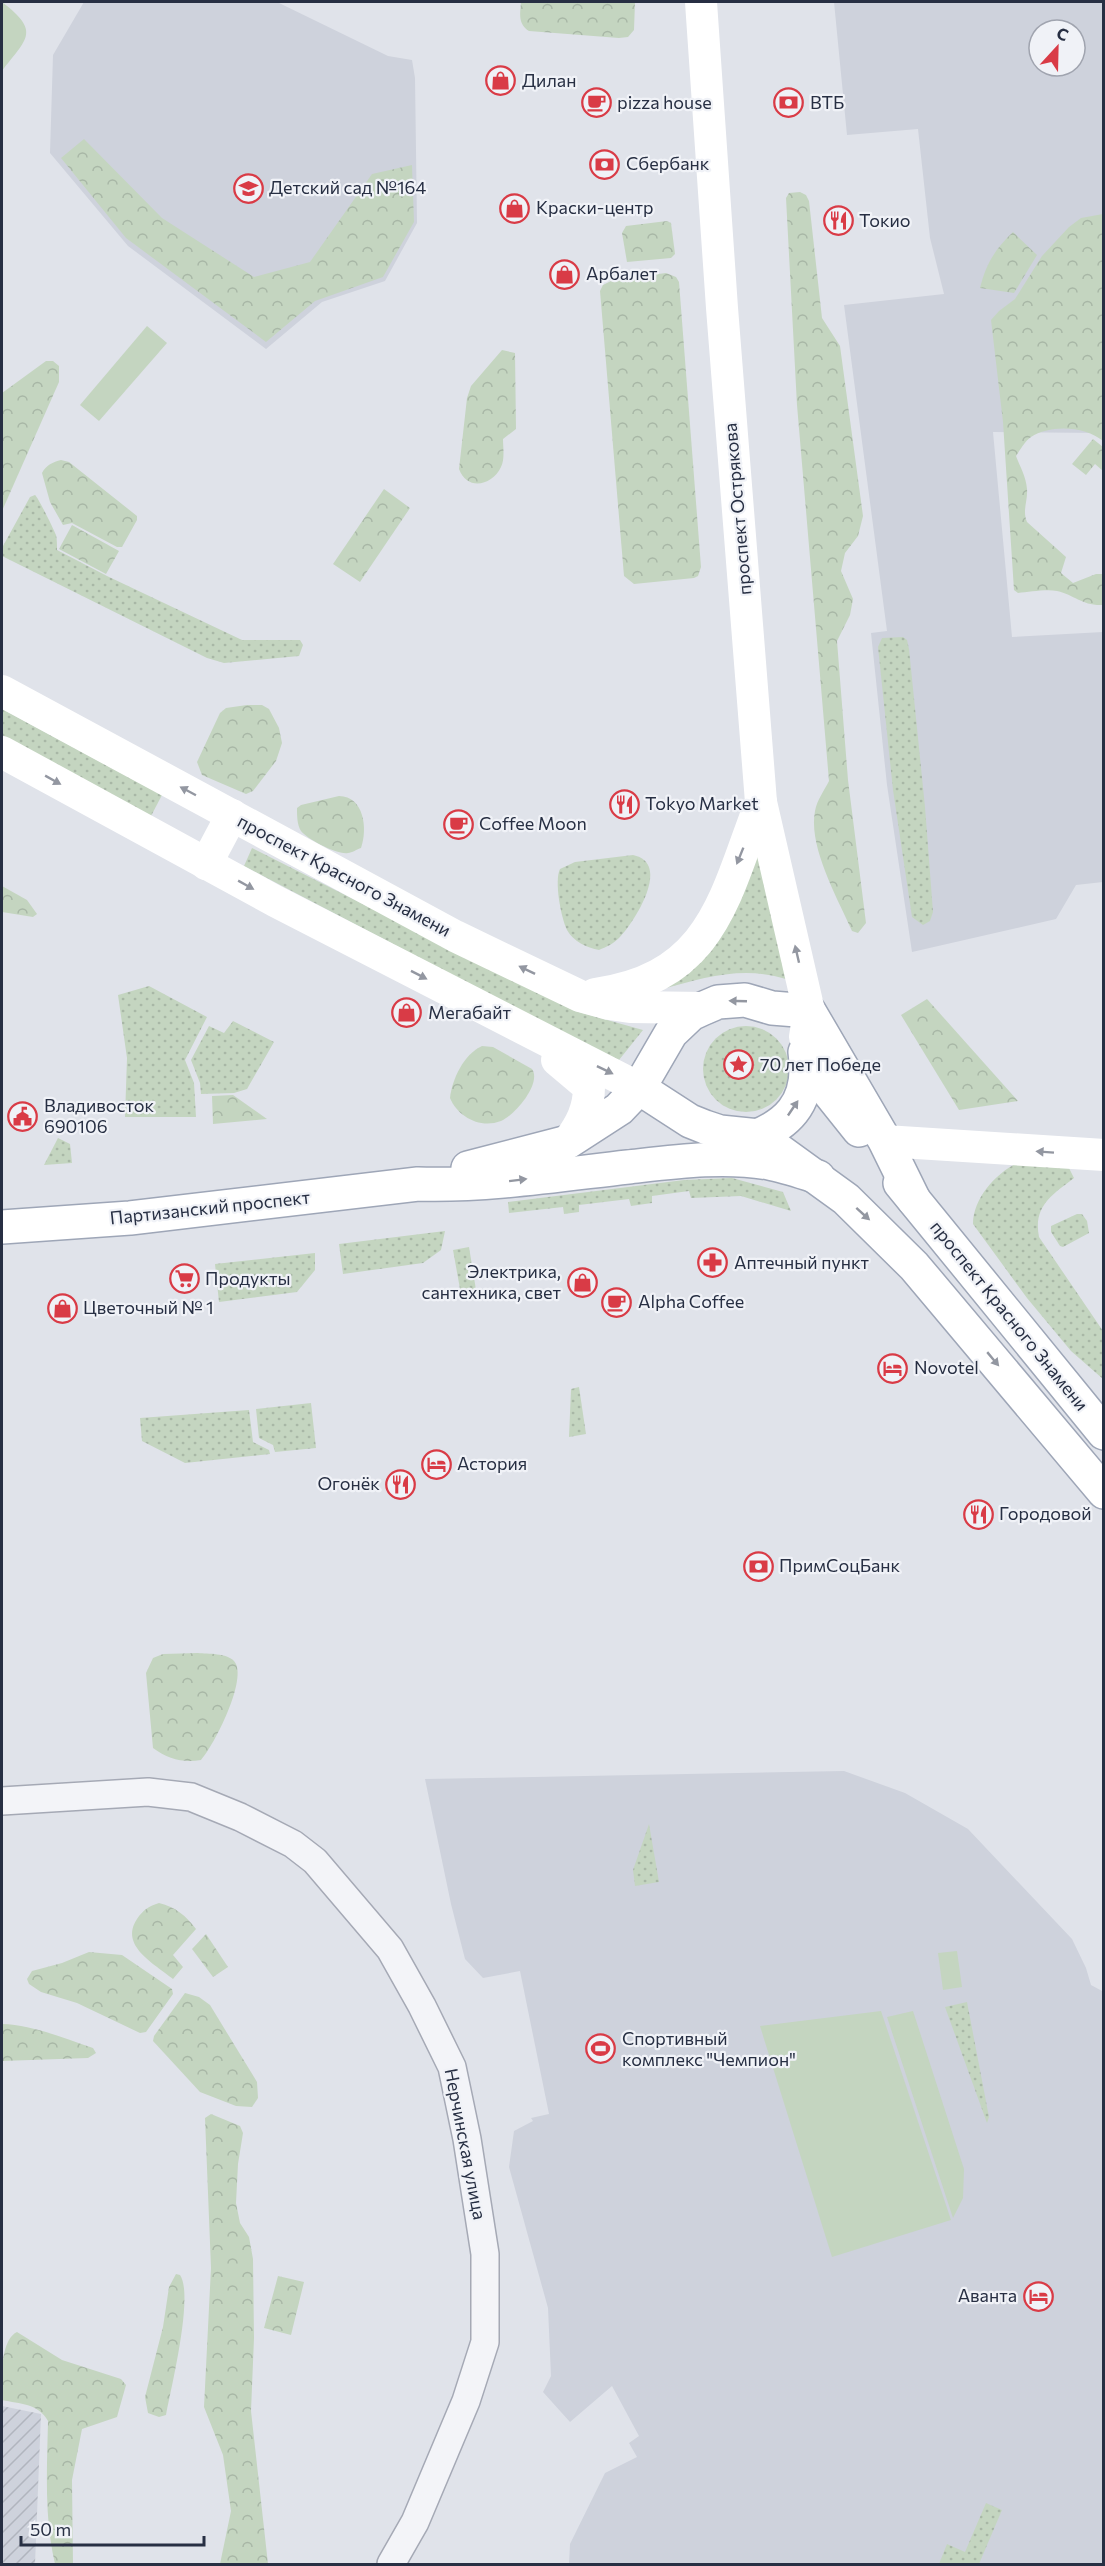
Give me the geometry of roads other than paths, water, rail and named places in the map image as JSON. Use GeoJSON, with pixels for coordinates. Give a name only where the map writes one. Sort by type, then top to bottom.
{"type":"FeatureCollection","features":[{"type":"Feature","properties":{"kind":"main road","name":"проспект Острякова"},"geometry":{"type":"LineString","coordinates":[[702,2],[720,285],[761,802],[809,1011]]}},
{"type":"Feature","properties":{"kind":"main road","name":"проспект Красного Знамени"},"geometry":{"type":"LineString","coordinates":[[2,691],[455,936],[580,996],[630,1007],[704,1008]]}},
{"type":"Feature","properties":{"kind":"main road"},"geometry":{"type":"LineString","coordinates":[[2,753],[206,864],[639,1088],[690,1121],[720,1132],[759,1136],[818,1176],[877,1227],[915,1266],[1104,1491]]}},
{"type":"Feature","properties":{"kind":"main road"},"geometry":{"type":"LineString","coordinates":[[580,996],[638,985],[671,968],[697,945],[714,921],[761,802]]}},
{"type":"Feature","properties":{"kind":"main road"},"geometry":{"type":"LineString","coordinates":[[206,864],[231,815]]}},
{"type":"Feature","properties":{"kind":"main road"},"geometry":{"type":"LineString","coordinates":[[670,1162],[759,1136],[776,1128],[795,1108],[804,1088],[809,1011],[772,1008],[745,1000],[718,1002],[691,1014],[671,1033],[667,1061],[669,1081],[675,1099],[690,1121]]}},
{"type":"Feature","properties":{"kind":"main road"},"geometry":{"type":"LineString","coordinates":[[772,1008],[788,1020],[805,1056]]}},
{"type":"Feature","properties":{"kind":"main road","name":"проспект Красного Знамени"},"geometry":{"type":"LineString","coordinates":[[809,1011],[885,1142],[914,1200]]}},
{"type":"Feature","properties":{"kind":"main road","name":"Партизанский проспект"},"geometry":{"type":"LineString","coordinates":[[418,1184],[475,1166],[568,1142],[619,1108],[639,1088],[653,1060],[671,1033]]}},
{"type":"Feature","properties":{"kind":"main road"},"geometry":{"type":"LineString","coordinates":[[534,1035],[589,1087],[589,1102],[581,1125],[568,1142]]}},
{"type":"Feature","properties":{"kind":"main road","name":"проспект Красного Знамени"},"geometry":{"type":"LineString","coordinates":[[805,1056],[914,1200],[1104,1433]]}},
{"type":"Feature","properties":{"kind":"main road"},"geometry":{"type":"LineString","coordinates":[[885,1142],[1104,1155]]}},
{"type":"Feature","properties":{"kind":"main road","name":"Партизанский проспект"},"geometry":{"type":"LineString","coordinates":[[2,1227],[130,1218],[418,1184],[493,1183],[670,1162],[739,1160],[770,1163],[818,1176]]}},
{"type":"Feature","properties":{"kind":"street","name":"Нерчинская улица"},"geometry":{"type":"LineString","coordinates":[[2,1801],[148,1792],[191,1797],[240,1817],[293,1844],[315,1862],[390,1949],[422,2006],[452,2067],[474,2175],[485,2254],[485,2342],[466,2401],[415,2522],[391,2565]]}},
{"type":"Feature","properties":{"kind":"place","name":"Дилан"},"geometry":{"type":"Point","coordinates":[501,81]}},
{"type":"Feature","properties":{"kind":"place","name":"pizza house"},"geometry":{"type":"Point","coordinates":[596,103]}},
{"type":"Feature","properties":{"kind":"place","name":"ВТБ"},"geometry":{"type":"Point","coordinates":[789,103]}},
{"type":"Feature","properties":{"kind":"place","name":"Сбербанк"},"geometry":{"type":"Point","coordinates":[605,164]}},
{"type":"Feature","properties":{"kind":"place","name":"Детский сад №164"},"geometry":{"type":"Point","coordinates":[248,188]}},
{"type":"Feature","properties":{"kind":"place","name":"Краски-центр"},"geometry":{"type":"Point","coordinates":[515,208]}},
{"type":"Feature","properties":{"kind":"place","name":"Токио"},"geometry":{"type":"Point","coordinates":[838,221]}},
{"type":"Feature","properties":{"kind":"place","name":"Арбалет"},"geometry":{"type":"Point","coordinates":[565,274]}},
{"type":"Feature","properties":{"kind":"place","name":"Tokyo Market"},"geometry":{"type":"Point","coordinates":[624,804]}},
{"type":"Feature","properties":{"kind":"place","name":"Coffee Moon"},"geometry":{"type":"Point","coordinates":[458,824]}},
{"type":"Feature","properties":{"kind":"place","name":"Мегабайт"},"geometry":{"type":"Point","coordinates":[407,1013]}},
{"type":"Feature","properties":{"kind":"place","name":"70 лет Победе"},"geometry":{"type":"Point","coordinates":[739,1065]}},
{"type":"Feature","properties":{"kind":"place","name":"Владивосток 690106"},"geometry":{"type":"Point","coordinates":[23,1116]}},
{"type":"Feature","properties":{"kind":"place","name":"Аптечный пункт"},"geometry":{"type":"Point","coordinates":[713,1263]}},
{"type":"Feature","properties":{"kind":"place","name":"Продукты"},"geometry":{"type":"Point","coordinates":[184,1279]}},
{"type":"Feature","properties":{"kind":"place","name":"Электрика, сантехника, свет"},"geometry":{"type":"Point","coordinates":[582,1282]}},
{"type":"Feature","properties":{"kind":"place","name":"Alpha Coffee"},"geometry":{"type":"Point","coordinates":[617,1302]}},
{"type":"Feature","properties":{"kind":"place","name":"Цветочный № 1"},"geometry":{"type":"Point","coordinates":[62,1308]}},
{"type":"Feature","properties":{"kind":"place","name":"Novotel"},"geometry":{"type":"Point","coordinates":[893,1368]}},
{"type":"Feature","properties":{"kind":"place","name":"Астория"},"geometry":{"type":"Point","coordinates":[436,1464]}},
{"type":"Feature","properties":{"kind":"place","name":"Огонёк"},"geometry":{"type":"Point","coordinates":[401,1484]}},
{"type":"Feature","properties":{"kind":"place","name":"Городовой"},"geometry":{"type":"Point","coordinates":[978,1514]}},
{"type":"Feature","properties":{"kind":"place","name":"ПримСоцБанк"},"geometry":{"type":"Point","coordinates":[758,1566]}},
{"type":"Feature","properties":{"kind":"place","name":"Спортивный комплекс \"Чемпион\""},"geometry":{"type":"Point","coordinates":[601,2049]}},
{"type":"Feature","properties":{"kind":"place","name":"Аванта"},"geometry":{"type":"Point","coordinates":[1038,2296]}}]}
